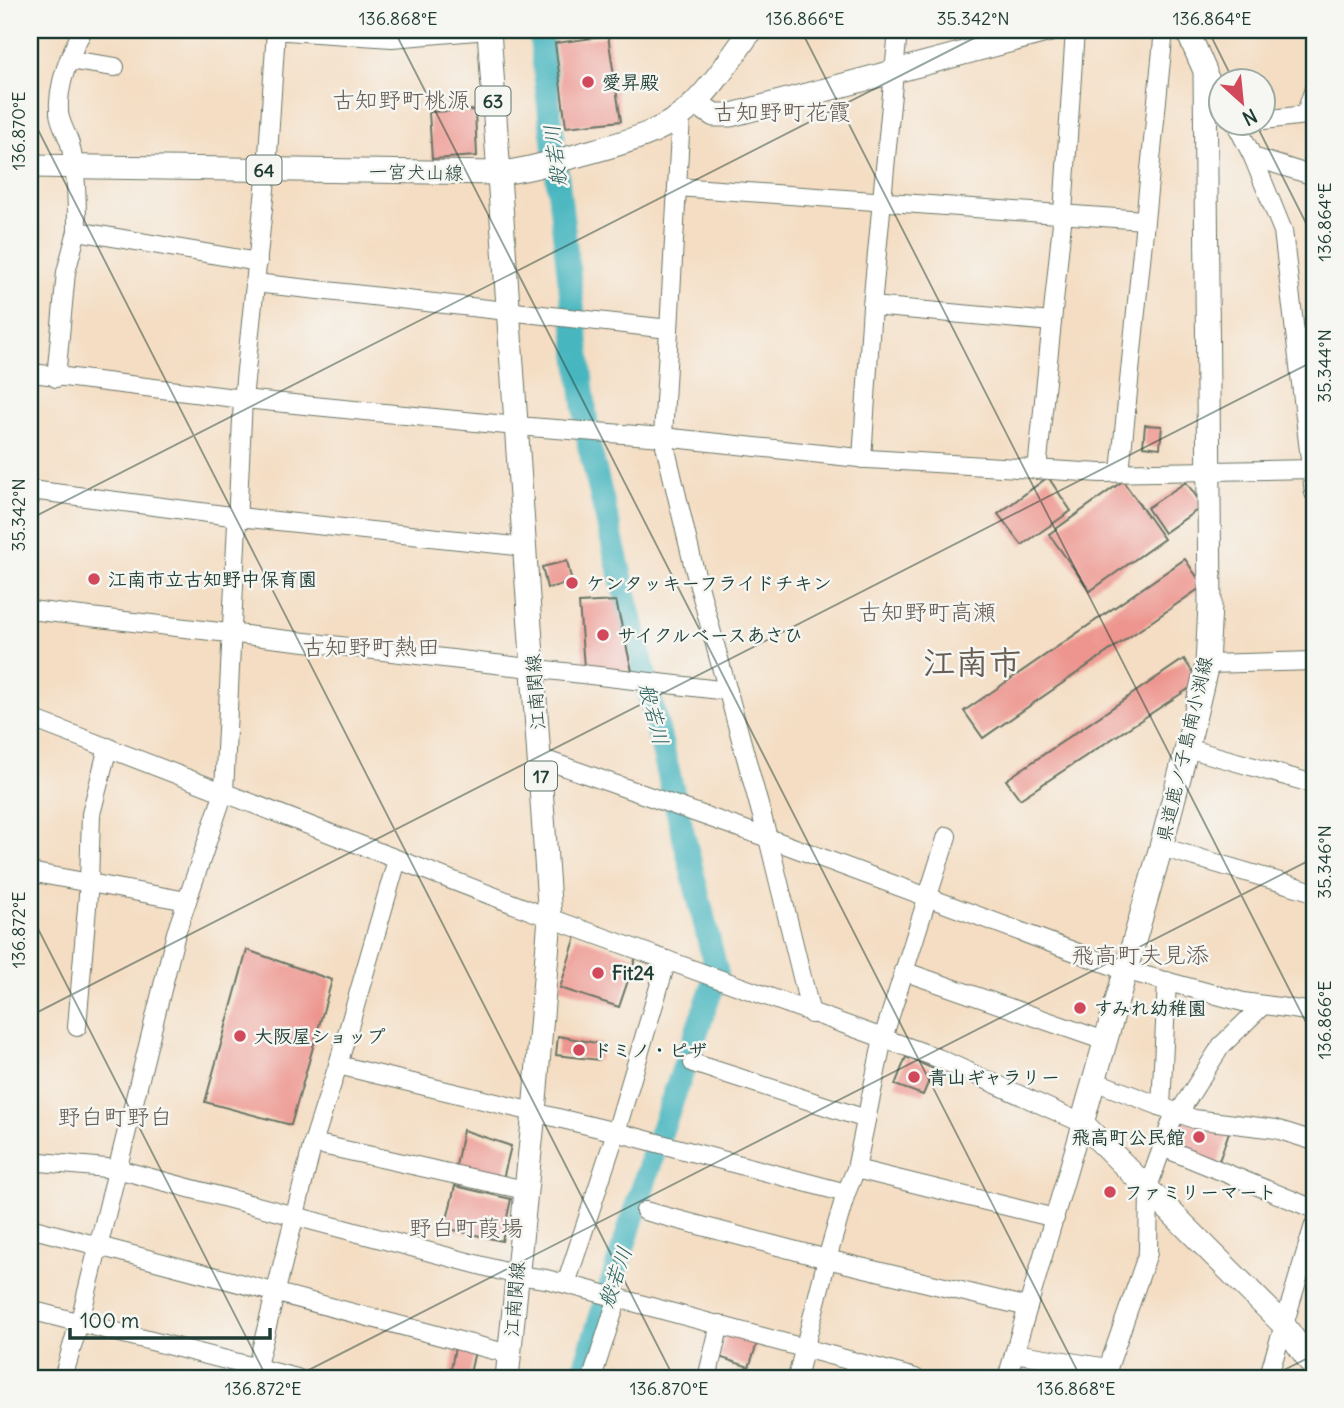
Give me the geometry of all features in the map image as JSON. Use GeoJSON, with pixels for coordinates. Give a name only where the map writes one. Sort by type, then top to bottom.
{"type":"FeatureCollection","features":[{"type":"Feature","properties":{"kind":"main road","name":"63"},"geometry":{"type":"LineString","coordinates":[[488,30],[497,173]]}},
{"type":"Feature","properties":{"kind":"main road","name":"一宮犬山線"},"geometry":{"type":"LineString","coordinates":[[30,166],[520,172],[634,139],[688,109],[751,30]]}},
{"type":"Feature","properties":{"kind":"main road"},"geometry":{"type":"LineString","coordinates":[[688,109],[723,117],[1050,30]]}},
{"type":"Feature","properties":{"kind":"main road","name":"県道鹿ノ子島南小渕線"},"geometry":{"type":"LineString","coordinates":[[1082,1123],[1161,847],[1207,664],[1210,605],[1205,71],[1186,30]]}},
{"type":"Feature","properties":{"kind":"main road","name":"江南関線"},"geometry":{"type":"LineString","coordinates":[[497,173],[550,918],[534,1112],[507,1378]]}},
{"type":"Feature","properties":{"kind":"main road"},"geometry":{"type":"LineString","coordinates":[[1082,1123],[1283,1324],[1314,1367]]}},
{"type":"Feature","properties":{"kind":"street"},"geometry":{"type":"LineString","coordinates":[[56,378],[66,272],[78,231],[74,167],[70,144],[59,114],[62,83],[72,48],[83,30]]}},
{"type":"Feature","properties":{"kind":"street"},"geometry":{"type":"LineString","coordinates":[[63,1378],[99,1246],[176,933],[224,792],[243,399],[267,170],[274,30],[392,38],[488,30]]}},
{"type":"Feature","properties":{"kind":"street"},"geometry":{"type":"LineString","coordinates":[[862,458],[872,306],[898,30]]}},
{"type":"Feature","properties":{"kind":"street"},"geometry":{"type":"LineString","coordinates":[[1037,470],[1063,214],[1075,30]]}},
{"type":"Feature","properties":{"kind":"street"},"geometry":{"type":"LineString","coordinates":[[1120,472],[1164,30]]}},
{"type":"Feature","properties":{"kind":"street"},"geometry":{"type":"LineString","coordinates":[[69,60],[115,67]]}},
{"type":"Feature","properties":{"kind":"street"},"geometry":{"type":"LineString","coordinates":[[1205,71],[1208,76]]}},
{"type":"Feature","properties":{"kind":"street"},"geometry":{"type":"LineString","coordinates":[[1278,118],[1305,115],[1314,89]]}},
{"type":"Feature","properties":{"kind":"street"},"geometry":{"type":"LineString","coordinates":[[688,109],[677,187],[663,437],[693,564],[768,838],[811,1014]]}},
{"type":"Feature","properties":{"kind":"street"},"geometry":{"type":"LineString","coordinates":[[1243,136],[1283,231],[1306,333],[1314,494]]}},
{"type":"Feature","properties":{"kind":"street"},"geometry":{"type":"LineString","coordinates":[[1253,157],[1314,176]]}},
{"type":"Feature","properties":{"kind":"street"},"geometry":{"type":"LineString","coordinates":[[677,187],[1144,220]]}},
{"type":"Feature","properties":{"kind":"street"},"geometry":{"type":"LineString","coordinates":[[78,231],[258,262]]}},
{"type":"Feature","properties":{"kind":"street"},"geometry":{"type":"LineString","coordinates":[[255,283],[669,329]]}},
{"type":"Feature","properties":{"kind":"street"},"geometry":{"type":"LineString","coordinates":[[872,306],[1052,321]]}},
{"type":"Feature","properties":{"kind":"street"},"geometry":{"type":"LineString","coordinates":[[32,373],[243,399],[862,458],[1037,470],[1120,472],[1313,469]]}},
{"type":"Feature","properties":{"kind":"street"},"geometry":{"type":"LineString","coordinates":[[30,499],[32,489],[239,517],[525,547]]}},
{"type":"Feature","properties":{"kind":"street"},"geometry":{"type":"LineString","coordinates":[[30,610],[728,691]]}},
{"type":"Feature","properties":{"kind":"street"},"geometry":{"type":"LineString","coordinates":[[1207,664],[1314,662]]}},
{"type":"Feature","properties":{"kind":"street"},"geometry":{"type":"LineString","coordinates":[[30,718],[550,918],[938,1058],[1082,1123],[1007,1378]]}},
{"type":"Feature","properties":{"kind":"street"},"geometry":{"type":"LineString","coordinates":[[78,1027],[89,883],[91,814],[108,747]]}},
{"type":"Feature","properties":{"kind":"street"},"geometry":{"type":"LineString","coordinates":[[1187,748],[1314,784]]}},
{"type":"Feature","properties":{"kind":"street"},"geometry":{"type":"LineString","coordinates":[[540,758],[768,838],[1124,970],[1263,1005],[1314,1012]]}},
{"type":"Feature","properties":{"kind":"street"},"geometry":{"type":"LineString","coordinates":[[797,1378],[845,1194],[856,1169],[883,1038],[947,836]]}},
{"type":"Feature","properties":{"kind":"street"},"geometry":{"type":"LineString","coordinates":[[1161,847],[1314,892]]}},
{"type":"Feature","properties":{"kind":"street"},"geometry":{"type":"LineString","coordinates":[[255,1373],[313,1143],[397,860]]}},
{"type":"Feature","properties":{"kind":"street"},"geometry":{"type":"LineString","coordinates":[[30,872],[187,901]]}},
{"type":"Feature","properties":{"kind":"street"},"geometry":{"type":"LineString","coordinates":[[566,1284],[616,1132],[667,960]]}},
{"type":"Feature","properties":{"kind":"street"},"geometry":{"type":"LineString","coordinates":[[903,971],[1105,1041]]}},
{"type":"Feature","properties":{"kind":"street"},"geometry":{"type":"LineString","coordinates":[[1014,1353],[1109,1373],[1148,1253],[1148,1187],[1171,1111],[1167,981]]}},
{"type":"Feature","properties":{"kind":"street"},"geometry":{"type":"LineString","coordinates":[[1171,1111],[1221,1046],[1263,1005]]}},
{"type":"Feature","properties":{"kind":"street"},"geometry":{"type":"LineString","coordinates":[[693,1063],[866,1119]]}},
{"type":"Feature","properties":{"kind":"street"},"geometry":{"type":"LineString","coordinates":[[338,1065],[616,1132],[845,1194]]}},
{"type":"Feature","properties":{"kind":"street"},"geometry":{"type":"LineString","coordinates":[[1094,1081],[1194,1119],[1276,1129],[1314,1141]]}},
{"type":"Feature","properties":{"kind":"street"},"geometry":{"type":"LineString","coordinates":[[313,1143],[524,1190]]}},
{"type":"Feature","properties":{"kind":"street"},"geometry":{"type":"LineString","coordinates":[[1162,1147],[1314,1209]]}},
{"type":"Feature","properties":{"kind":"street"},"geometry":{"type":"LineString","coordinates":[[30,1161],[117,1169],[517,1275],[546,1279],[618,1297],[915,1378]]}},
{"type":"Feature","properties":{"kind":"street"},"geometry":{"type":"LineString","coordinates":[[856,1169],[1055,1218]]}},
{"type":"Feature","properties":{"kind":"street"},"geometry":{"type":"LineString","coordinates":[[645,1211],[827,1259],[1028,1307]]}},
{"type":"Feature","properties":{"kind":"street"},"geometry":{"type":"LineString","coordinates":[[1268,1378],[1314,1225]]}},
{"type":"Feature","properties":{"kind":"street"},"geometry":{"type":"LineString","coordinates":[[30,1228],[509,1354]]}},
{"type":"Feature","properties":{"kind":"street"},"geometry":{"type":"LineString","coordinates":[[592,1378],[618,1297]]}},
{"type":"Feature","properties":{"kind":"street"},"geometry":{"type":"LineString","coordinates":[[30,1310],[255,1373],[297,1378]]}},
{"type":"Feature","properties":{"kind":"street"},"geometry":{"type":"LineString","coordinates":[[707,1378],[720,1324]]}},
{"type":"Feature","properties":{"kind":"building","name":"愛昇殿"},"geometry":{"type":"Polygon","coordinates":[[[608,36],[621,121],[566,127],[555,43],[608,36]]]}},
{"type":"Feature","properties":{"kind":"building"},"geometry":{"type":"Polygon","coordinates":[[[475,110],[477,156],[432,159],[429,112],[475,110]]]}},
{"type":"Feature","properties":{"kind":"building"},"geometry":{"type":"Polygon","coordinates":[[[1145,425],[1162,426],[1160,448],[1143,446],[1145,425]]]}},
{"type":"Feature","properties":{"kind":"building"},"geometry":{"type":"Polygon","coordinates":[[[1048,477],[1071,511],[1022,545],[998,514],[1048,477]]]}},
{"type":"Feature","properties":{"kind":"building"},"geometry":{"type":"Polygon","coordinates":[[[1123,481],[1164,539],[1090,591],[1049,534],[1123,481]]]}},
{"type":"Feature","properties":{"kind":"building"},"geometry":{"type":"Polygon","coordinates":[[[1186,482],[1203,506],[1164,533],[1147,508],[1186,482]]]}},
{"type":"Feature","properties":{"kind":"building"},"geometry":{"type":"Polygon","coordinates":[[[1185,559],[1203,586],[983,738],[964,711],[1185,559]]]}},
{"type":"Feature","properties":{"kind":"building"},"geometry":{"type":"Polygon","coordinates":[[[567,561],[572,583],[547,588],[542,567],[567,561]]]}},
{"type":"Feature","properties":{"kind":"building","name":"サイクルベースあさひ"},"geometry":{"type":"Polygon","coordinates":[[[616,601],[632,671],[584,667],[579,603],[616,601]]]}},
{"type":"Feature","properties":{"kind":"building"},"geometry":{"type":"Polygon","coordinates":[[[1184,659],[1199,682],[1020,799],[1006,780],[1184,659]]]}},
{"type":"Feature","properties":{"kind":"building","name":"Fit24"},"geometry":{"type":"Polygon","coordinates":[[[576,936],[636,957],[619,1007],[560,988],[576,936]]]}},
{"type":"Feature","properties":{"kind":"building"},"geometry":{"type":"Polygon","coordinates":[[[247,950],[332,980],[291,1125],[205,1102],[247,950]]]}},
{"type":"Feature","properties":{"kind":"building","name":"ドミノ・ピザ"},"geometry":{"type":"Polygon","coordinates":[[[558,1036],[602,1044],[599,1060],[556,1055],[558,1036]]]}},
{"type":"Feature","properties":{"kind":"building","name":"青山ギャラリー"},"geometry":{"type":"Polygon","coordinates":[[[906,1057],[934,1069],[923,1095],[895,1085],[906,1057]]]}},
{"type":"Feature","properties":{"kind":"building","name":"飛高町公民館"},"geometry":{"type":"Polygon","coordinates":[[[1178,1119],[1230,1129],[1218,1164],[1169,1145],[1178,1119]]]}},
{"type":"Feature","properties":{"kind":"building"},"geometry":{"type":"Polygon","coordinates":[[[463,1130],[511,1146],[502,1183],[455,1171],[463,1130]]]}},
{"type":"Feature","properties":{"kind":"building"},"geometry":{"type":"Polygon","coordinates":[[[455,1186],[511,1199],[502,1241],[445,1228],[455,1186]]]}},
{"type":"Feature","properties":{"kind":"building"},"geometry":{"type":"Polygon","coordinates":[[[728,1332],[758,1341],[749,1367],[719,1357],[728,1332]]]}},
{"type":"Feature","properties":{"kind":"building"},"geometry":{"type":"Polygon","coordinates":[[[455,1347],[475,1351],[469,1378],[450,1374],[455,1347]]]}},
{"type":"Feature","properties":{"kind":"waterway","name":"般若川"},"geometry":{"type":"LineString","coordinates":[[540,30],[589,445],[717,974],[654,1152],[581,1378]]}},
{"type":"Feature","properties":{"kind":"place","name":"愛昇殿"},"geometry":{"type":"Point","coordinates":[588,82]}},
{"type":"Feature","properties":{"kind":"place","name":"江南市立古知野中保育園"},"geometry":{"type":"Point","coordinates":[94,579]}},
{"type":"Feature","properties":{"kind":"place","name":"ケンタッキーフライドチキン"},"geometry":{"type":"Point","coordinates":[572,583]}},
{"type":"Feature","properties":{"kind":"place","name":"サイクルベースあさひ"},"geometry":{"type":"Point","coordinates":[603,635]}},
{"type":"Feature","properties":{"kind":"place","name":"Fit24"},"geometry":{"type":"Point","coordinates":[598,973]}},
{"type":"Feature","properties":{"kind":"place","name":"すみれ幼稚園"},"geometry":{"type":"Point","coordinates":[1080,1008]}},
{"type":"Feature","properties":{"kind":"place","name":"大阪屋ショップ"},"geometry":{"type":"Point","coordinates":[240,1036]}},
{"type":"Feature","properties":{"kind":"place","name":"ドミノ・ピザ"},"geometry":{"type":"Point","coordinates":[579,1050]}},
{"type":"Feature","properties":{"kind":"place","name":"青山ギャラリー"},"geometry":{"type":"Point","coordinates":[914,1077]}},
{"type":"Feature","properties":{"kind":"place","name":"飛高町公民館"},"geometry":{"type":"Point","coordinates":[1199,1137]}},
{"type":"Feature","properties":{"kind":"place","name":"ファミリーマート"},"geometry":{"type":"Point","coordinates":[1110,1192]}},
{"type":"Feature","properties":{"kind":"district","name":"古知野町桃源"},"geometry":{"type":"Point","coordinates":[401,99]}},
{"type":"Feature","properties":{"kind":"district","name":"古知野町花霞"},"geometry":{"type":"Point","coordinates":[782,111]}},
{"type":"Feature","properties":{"kind":"district","name":"古知野町高瀬"},"geometry":{"type":"Point","coordinates":[927,611]}},
{"type":"Feature","properties":{"kind":"district","name":"古知野町熱田"},"geometry":{"type":"Point","coordinates":[371,646]}},
{"type":"Feature","properties":{"kind":"district","name":"江南市"},"geometry":{"type":"Point","coordinates":[972,662]}},
{"type":"Feature","properties":{"kind":"district","name":"飛高町夫見添"},"geometry":{"type":"Point","coordinates":[1140,954]}},
{"type":"Feature","properties":{"kind":"district","name":"野白町野白"},"geometry":{"type":"Point","coordinates":[115,1116]}},
{"type":"Feature","properties":{"kind":"district","name":"野白町葭場"},"geometry":{"type":"Point","coordinates":[466,1227]}}]}
